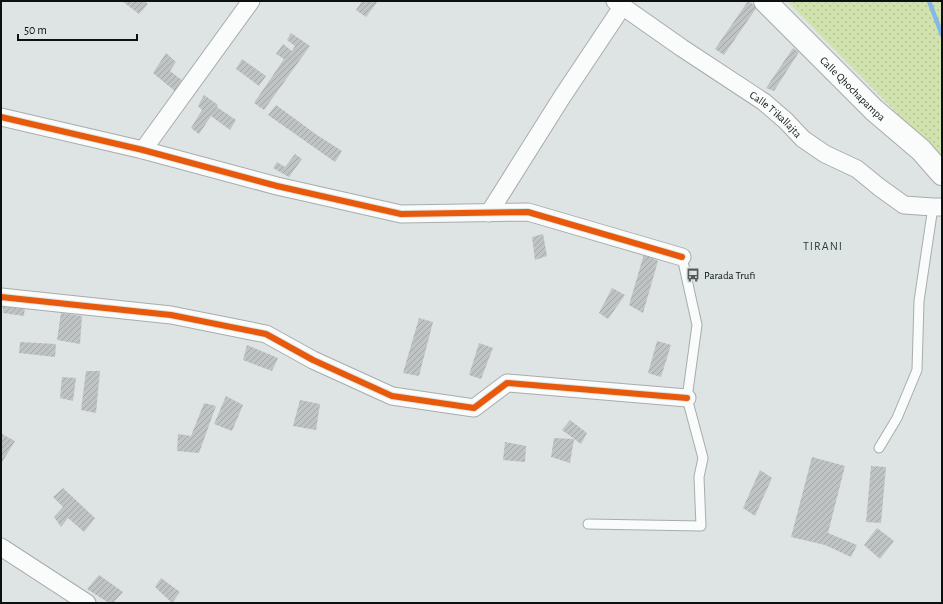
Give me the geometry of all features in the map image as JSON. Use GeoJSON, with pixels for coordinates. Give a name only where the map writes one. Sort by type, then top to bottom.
{"type":"FeatureCollection","features":[{"type":"Feature","properties":{"kind":"street"},"geometry":{"type":"LineString","coordinates":[[142,150],[251,1]]}},
{"type":"Feature","properties":{"kind":"street","name":"Calle Qhochapampa"},"geometry":{"type":"LineString","coordinates":[[765,1],[874,110],[921,150],[942,174]]}},
{"type":"Feature","properties":{"kind":"street"},"geometry":{"type":"LineString","coordinates":[[489,213],[619,4]]}},
{"type":"Feature","properties":{"kind":"street","name":"Calle T'ikallajta"},"geometry":{"type":"LineString","coordinates":[[619,4],[764,102],[786,121],[803,139],[825,154],[857,169],[904,205],[938,207]]}},
{"type":"Feature","properties":{"kind":"street"},"geometry":{"type":"LineString","coordinates":[[1,117],[142,150],[277,186],[401,214],[528,212],[682,257]]}},
{"type":"Feature","properties":{"kind":"street"},"geometry":{"type":"LineString","coordinates":[[1,297],[171,315],[266,334],[313,360],[392,396],[474,408],[507,383],[687,398]]}},
{"type":"Feature","properties":{"kind":"street"},"geometry":{"type":"LineString","coordinates":[[1,547],[87,603]]}},
{"type":"Feature","properties":{"kind":"lane"},"geometry":{"type":"LineString","coordinates":[[879,448],[897,418],[917,370],[919,301],[938,207]]}},
{"type":"Feature","properties":{"kind":"lane"},"geometry":{"type":"LineString","coordinates":[[588,524],[701,526],[699,477],[703,458],[687,398],[697,325],[682,257]]}},
{"type":"Feature","properties":{"kind":"green space"},"geometry":{"type":"Polygon","coordinates":[[[787,1],[942,1],[942,159],[787,1]]]}},
{"type":"Feature","properties":{"kind":"building"},"geometry":{"type":"Polygon","coordinates":[[[122,1],[144,1],[148,4],[139,14],[122,1]]]}},
{"type":"Feature","properties":{"kind":"building"},"geometry":{"type":"Polygon","coordinates":[[[362,1],[378,1],[366,17],[356,10],[362,1]]]}},
{"type":"Feature","properties":{"kind":"building"},"geometry":{"type":"Polygon","coordinates":[[[748,1],[757,7],[724,55],[715,49],[748,1]]]}},
{"type":"Feature","properties":{"kind":"building"},"geometry":{"type":"Polygon","coordinates":[[[291,33],[310,46],[264,110],[254,103],[284,59],[276,54],[283,44],[292,51],[295,46],[287,40],[291,33]]]}},
{"type":"Feature","properties":{"kind":"building"},"geometry":{"type":"Polygon","coordinates":[[[793,48],[799,52],[774,91],[766,88],[793,48]]]}},
{"type":"Feature","properties":{"kind":"building"},"geometry":{"type":"Polygon","coordinates":[[[166,53],[176,62],[170,71],[183,81],[176,92],[153,73],[166,53]]]}},
{"type":"Feature","properties":{"kind":"building"},"geometry":{"type":"Polygon","coordinates":[[[242,59],[266,76],[259,86],[236,69],[242,59]]]}},
{"type":"Feature","properties":{"kind":"building"},"geometry":{"type":"Polygon","coordinates":[[[204,95],[218,105],[217,107],[236,120],[230,130],[211,116],[199,134],[191,128],[202,110],[198,106],[204,95]]]}},
{"type":"Feature","properties":{"kind":"building"},"geometry":{"type":"Polygon","coordinates":[[[276,105],[342,151],[335,162],[268,115],[276,105]]]}},
{"type":"Feature","properties":{"kind":"building"},"geometry":{"type":"Polygon","coordinates":[[[295,154],[302,159],[289,177],[273,168],[277,162],[285,167],[295,154]]]}},
{"type":"Feature","properties":{"kind":"building"},"geometry":{"type":"Polygon","coordinates":[[[543,234],[547,256],[535,260],[532,237],[543,234]]]}},
{"type":"Feature","properties":{"kind":"building"},"geometry":{"type":"Polygon","coordinates":[[[644,254],[658,261],[643,313],[629,305],[644,254]]]}},
{"type":"Feature","properties":{"kind":"building"},"geometry":{"type":"Polygon","coordinates":[[[612,288],[625,295],[608,319],[599,313],[612,288]]]}},
{"type":"Feature","properties":{"kind":"building"},"geometry":{"type":"Polygon","coordinates":[[[3,305],[25,306],[24,316],[3,313],[3,305]]]}},
{"type":"Feature","properties":{"kind":"building"},"geometry":{"type":"Polygon","coordinates":[[[61,313],[82,316],[80,344],[57,340],[61,313]]]}},
{"type":"Feature","properties":{"kind":"building"},"geometry":{"type":"Polygon","coordinates":[[[419,318],[433,322],[419,376],[403,373],[419,318]]]}},
{"type":"Feature","properties":{"kind":"building"},"geometry":{"type":"Polygon","coordinates":[[[657,341],[671,345],[661,377],[648,373],[657,341]]]}},
{"type":"Feature","properties":{"kind":"building"},"geometry":{"type":"Polygon","coordinates":[[[20,342],[56,344],[55,357],[19,353],[20,342]]]}},
{"type":"Feature","properties":{"kind":"building"},"geometry":{"type":"Polygon","coordinates":[[[479,343],[493,348],[481,379],[469,375],[479,343]]]}},
{"type":"Feature","properties":{"kind":"building"},"geometry":{"type":"Polygon","coordinates":[[[247,345],[278,358],[272,371],[243,360],[247,345]]]}},
{"type":"Feature","properties":{"kind":"building"},"geometry":{"type":"Polygon","coordinates":[[[86,371],[100,371],[96,413],[81,410],[86,371]]]}},
{"type":"Feature","properties":{"kind":"building"},"geometry":{"type":"Polygon","coordinates":[[[62,377],[76,378],[73,401],[60,398],[62,377]]]}},
{"type":"Feature","properties":{"kind":"building"},"geometry":{"type":"Polygon","coordinates":[[[226,396],[243,405],[232,431],[214,424],[226,396]]]}},
{"type":"Feature","properties":{"kind":"building"},"geometry":{"type":"Polygon","coordinates":[[[300,400],[320,404],[316,430],[293,426],[300,400]]]}},
{"type":"Feature","properties":{"kind":"building"},"geometry":{"type":"Polygon","coordinates":[[[204,403],[216,406],[199,453],[177,451],[178,434],[191,436],[204,403]]]}},
{"type":"Feature","properties":{"kind":"building"},"geometry":{"type":"Polygon","coordinates":[[[570,420],[587,433],[581,444],[562,430],[570,420]]]}},
{"type":"Feature","properties":{"kind":"building"},"geometry":{"type":"Polygon","coordinates":[[[2,434],[15,441],[1,464],[1,436],[2,434]]]}},
{"type":"Feature","properties":{"kind":"building"},"geometry":{"type":"Polygon","coordinates":[[[554,438],[574,439],[570,463],[551,457],[554,438]]]}},
{"type":"Feature","properties":{"kind":"building"},"geometry":{"type":"Polygon","coordinates":[[[505,442],[526,446],[525,462],[503,460],[505,442]]]}},
{"type":"Feature","properties":{"kind":"building"},"geometry":{"type":"Polygon","coordinates":[[[812,457],[845,466],[828,533],[857,545],[851,557],[825,545],[791,537],[812,457]]]}},
{"type":"Feature","properties":{"kind":"building"},"geometry":{"type":"Polygon","coordinates":[[[871,466],[886,467],[881,523],[866,522],[871,466]]]}},
{"type":"Feature","properties":{"kind":"building"},"geometry":{"type":"Polygon","coordinates":[[[760,470],[772,478],[755,516],[743,508],[760,470]]]}},
{"type":"Feature","properties":{"kind":"building"},"geometry":{"type":"Polygon","coordinates":[[[63,488],[95,518],[84,532],[68,518],[61,527],[54,517],[63,507],[53,497],[63,488]]]}},
{"type":"Feature","properties":{"kind":"building"},"geometry":{"type":"Polygon","coordinates":[[[877,528],[894,541],[880,559],[864,545],[877,528]]]}},
{"type":"Feature","properties":{"kind":"building"},"geometry":{"type":"Polygon","coordinates":[[[99,575],[123,592],[113,603],[109,603],[87,589],[99,575]]]}},
{"type":"Feature","properties":{"kind":"building"},"geometry":{"type":"Polygon","coordinates":[[[161,578],[180,592],[172,603],[155,587],[161,578]]]}},
{"type":"Feature","properties":{"kind":"waterway"},"geometry":{"type":"LineString","coordinates":[[929,1],[942,35]]}},
{"type":"Feature","properties":{"kind":"cycle path"},"geometry":{"type":"LineString","coordinates":[[1,117],[143,150],[277,186],[401,214],[528,212],[682,257]]}},
{"type":"Feature","properties":{"kind":"cycle path"},"geometry":{"type":"LineString","coordinates":[[1,297],[171,315],[266,334],[313,360],[392,396],[474,408],[507,383],[687,398]]}},
{"type":"Feature","properties":{"kind":"place","name":"Parada Trufi"},"geometry":{"type":"Point","coordinates":[693,275]}},
{"type":"Feature","properties":{"kind":"district","name":"TIRANI"},"geometry":{"type":"Point","coordinates":[823,246]}}]}
